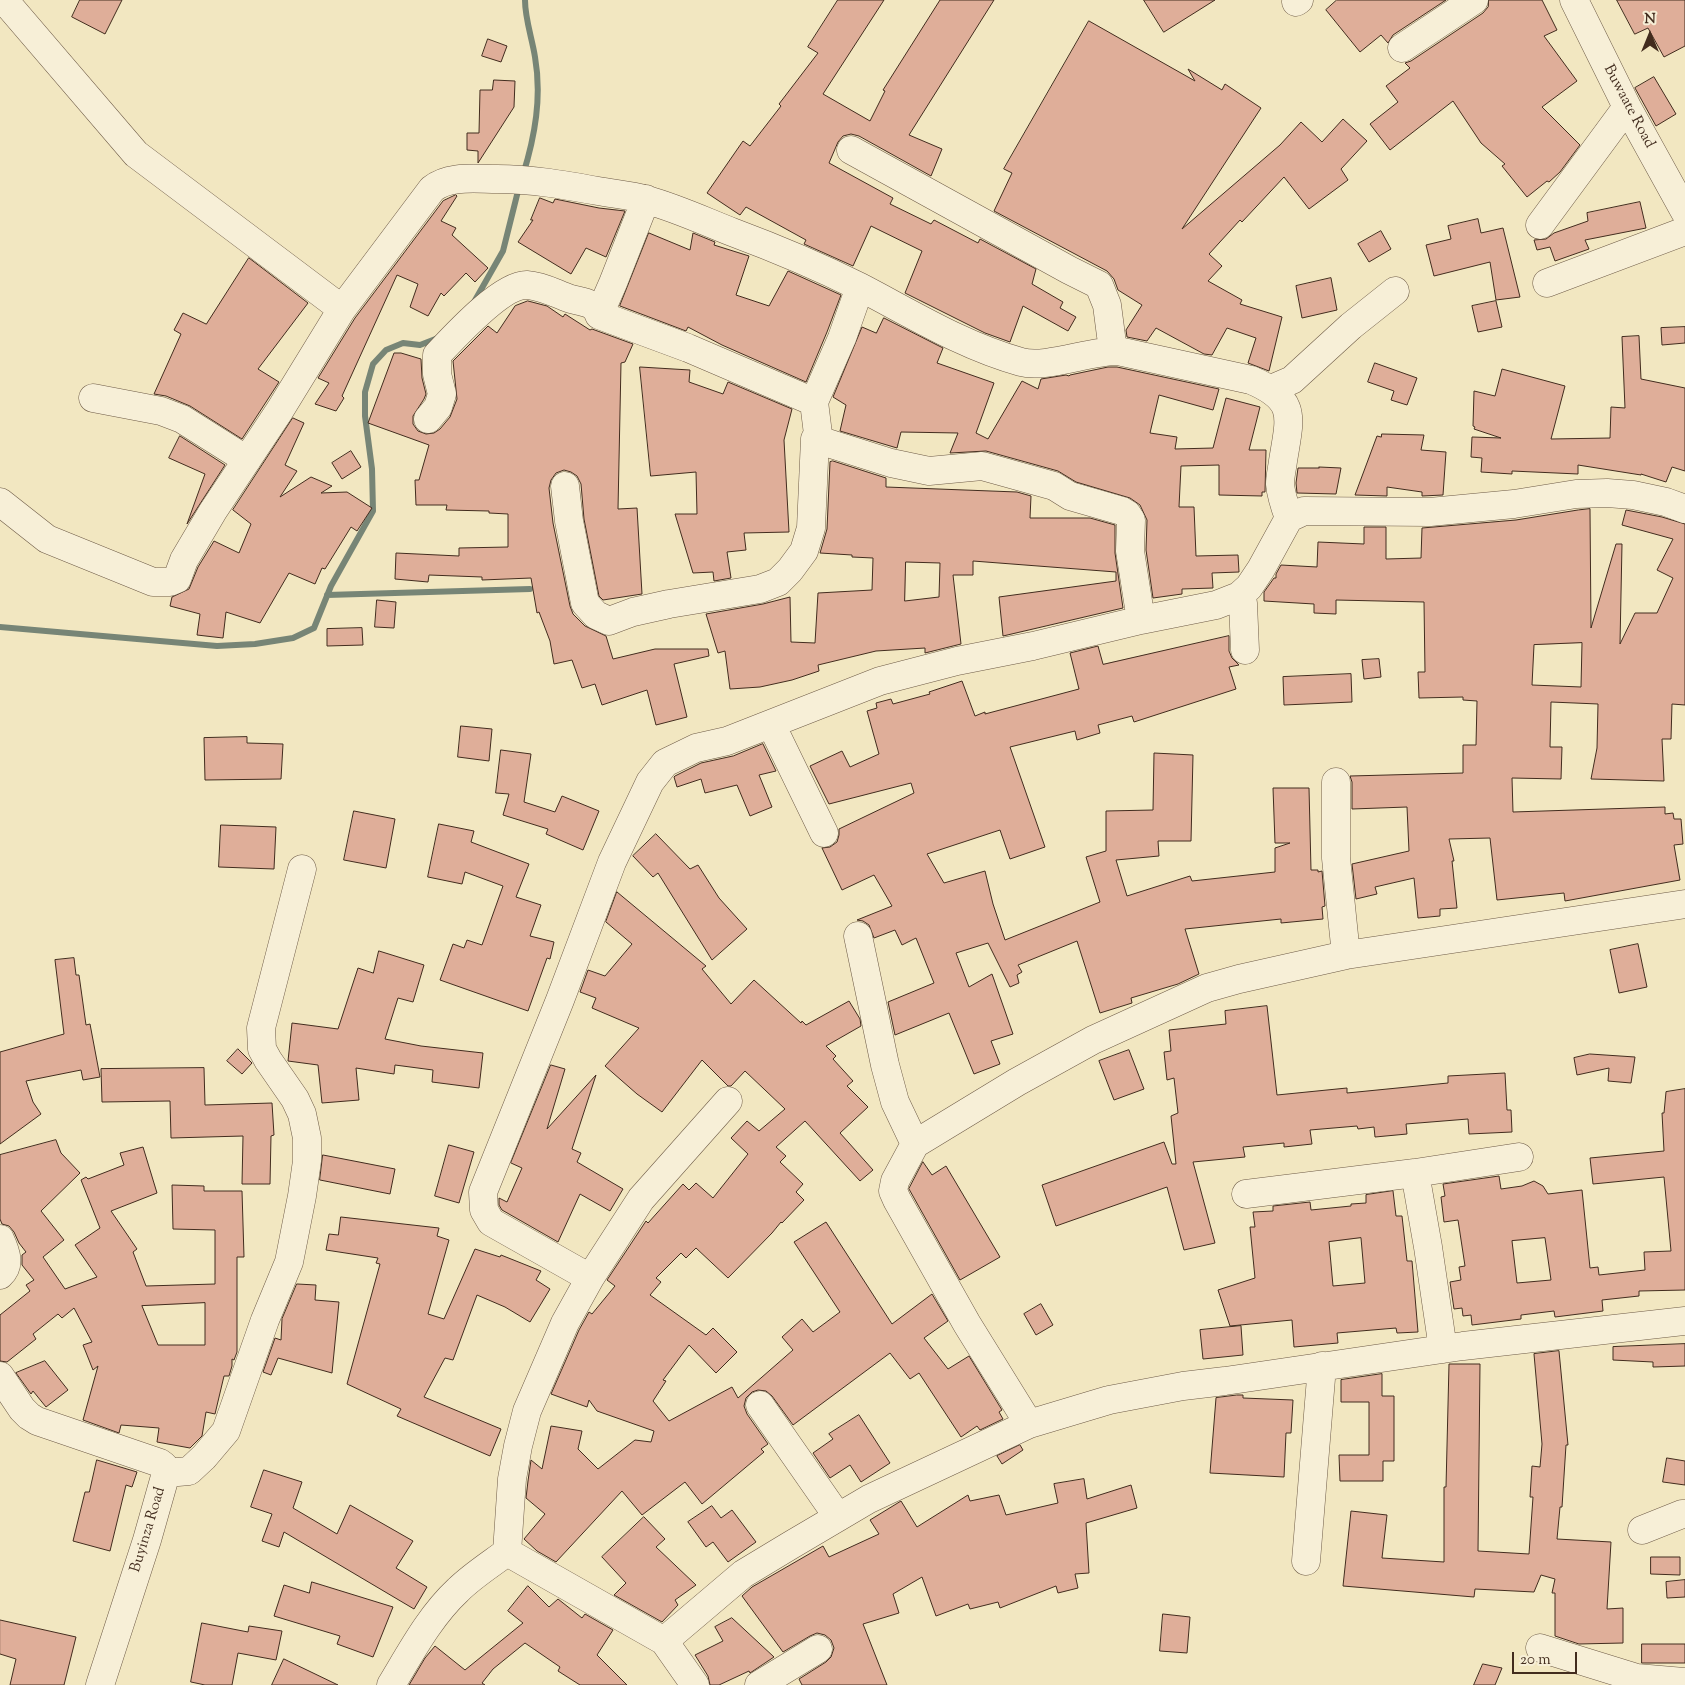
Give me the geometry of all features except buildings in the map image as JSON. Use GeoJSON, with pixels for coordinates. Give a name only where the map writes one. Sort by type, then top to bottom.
{"type":"FeatureCollection","features":[{"type":"Feature","properties":{"kind":"street"},"geometry":{"type":"LineString","coordinates":[[4,0],[136,154],[342,309]]}},
{"type":"Feature","properties":{"kind":"street"},"geometry":{"type":"LineString","coordinates":[[1402,48],[1474,0]]}},
{"type":"Feature","properties":{"kind":"street","name":"Buwaate Road"},"geometry":{"type":"LineString","coordinates":[[1574,0],[1627,107],[1685,212]]}},
{"type":"Feature","properties":{"kind":"street"},"geometry":{"type":"LineString","coordinates":[[1540,225],[1627,107]]}},
{"type":"Feature","properties":{"kind":"street"},"geometry":{"type":"LineString","coordinates":[[851,150],[1069,270],[1100,285],[1107,305],[1113,351]]}},
{"type":"Feature","properties":{"kind":"street"},"geometry":{"type":"LineString","coordinates":[[0,502],[47,539],[153,582],[170,582],[177,579],[184,560],[208,519],[280,410],[342,309],[432,189],[445,181],[534,180],[646,199],[773,248],[860,287],[922,321],[978,346],[1024,363],[1039,364],[1113,351],[1251,380],[1271,389],[1287,407],[1288,432],[1280,482],[1282,499],[1289,518]]}},
{"type":"Feature","properties":{"kind":"street"},"geometry":{"type":"LineString","coordinates":[[599,315],[646,199]]}},
{"type":"Feature","properties":{"kind":"street"},"geometry":{"type":"LineString","coordinates":[[1547,283],[1685,231]]}},
{"type":"Feature","properties":{"kind":"street"},"geometry":{"type":"LineString","coordinates":[[428,418],[438,407],[442,394],[437,374],[437,355],[470,322],[509,290],[519,286],[540,287],[589,303],[597,309],[599,315]]}},
{"type":"Feature","properties":{"kind":"street"},"geometry":{"type":"LineString","coordinates":[[565,486],[569,521],[585,603],[596,616],[609,621],[633,612],[760,589],[778,582],[804,551],[811,528],[815,439],[818,434],[814,402],[842,338],[860,287]]}},
{"type":"Feature","properties":{"kind":"street"},"geometry":{"type":"LineString","coordinates":[[1271,389],[1292,380],[1350,326],[1395,291]]}},
{"type":"Feature","properties":{"kind":"street"},"geometry":{"type":"LineString","coordinates":[[599,315],[688,348],[814,402]]}},
{"type":"Feature","properties":{"kind":"street"},"geometry":{"type":"LineString","coordinates":[[93,398],[161,411],[182,419],[247,460]]}},
{"type":"Feature","properties":{"kind":"street"},"geometry":{"type":"LineString","coordinates":[[815,439],[891,463],[929,471],[982,466],[1054,486],[1070,496],[1122,511],[1131,520],[1130,551],[1141,620]]}},
{"type":"Feature","properties":{"kind":"street"},"geometry":{"type":"LineString","coordinates":[[590,1278],[491,1222],[484,1210],[483,1192],[560,1000],[612,862],[650,782],[665,763],[696,748],[727,741],[880,681],[956,661],[1033,646],[1141,620],[1216,605],[1239,596],[1249,587],[1261,569],[1289,518],[1304,510],[1430,512],[1514,504],[1576,494],[1607,493],[1642,497],[1666,502],[1685,509]]}},
{"type":"Feature","properties":{"kind":"street"},"geometry":{"type":"LineString","coordinates":[[1239,596],[1243,603],[1245,650]]}},
{"type":"Feature","properties":{"kind":"street"},"geometry":{"type":"LineString","coordinates":[[771,724],[824,833]]}},
{"type":"Feature","properties":{"kind":"street"},"geometry":{"type":"LineString","coordinates":[[1336,782],[1336,858],[1346,955]]}},
{"type":"Feature","properties":{"kind":"street"},"geometry":{"type":"LineString","coordinates":[[166,1473],[188,1471],[204,1458],[226,1431],[265,1320],[290,1262],[307,1161],[307,1138],[302,1114],[295,1099],[262,1049],[261,1034],[302,869]]}},
{"type":"Feature","properties":{"kind":"street"},"geometry":{"type":"LineString","coordinates":[[1028,1424],[967,1324],[896,1200],[893,1191],[895,1182],[915,1144],[1017,1082],[1093,1040],[1207,988],[1346,955],[1685,904]]}},
{"type":"Feature","properties":{"kind":"street"},"geometry":{"type":"LineString","coordinates":[[858,936],[885,1065],[895,1102],[915,1144]]}},
{"type":"Feature","properties":{"kind":"street"},"geometry":{"type":"LineString","coordinates":[[391,1685],[444,1605],[458,1589],[507,1552],[512,1479],[528,1412],[566,1323],[590,1278],[642,1200],[728,1101]]}},
{"type":"Feature","properties":{"kind":"street"},"geometry":{"type":"LineString","coordinates":[[1246,1194],[1414,1173],[1519,1157]]}},
{"type":"Feature","properties":{"kind":"street"},"geometry":{"type":"LineString","coordinates":[[1414,1173],[1428,1246],[1443,1349]]}},
{"type":"Feature","properties":{"kind":"street"},"geometry":{"type":"LineString","coordinates":[[0,1239],[6,1252],[7,1262],[5,1271],[0,1275]]}},
{"type":"Feature","properties":{"kind":"street"},"geometry":{"type":"LineString","coordinates":[[664,1641],[743,1574],[869,1499],[1028,1424],[1141,1393],[1443,1349],[1685,1321]]}},
{"type":"Feature","properties":{"kind":"street"},"geometry":{"type":"LineString","coordinates":[[1306,1561],[1322,1366]]}},
{"type":"Feature","properties":{"kind":"street","name":"Buyinza Road"},"geometry":{"type":"LineString","coordinates":[[0,1376],[29,1416],[73,1434],[114,1446],[164,1466],[166,1473],[147,1540],[100,1685]]}},
{"type":"Feature","properties":{"kind":"street"},"geometry":{"type":"LineString","coordinates":[[760,1405],[838,1518]]}},
{"type":"Feature","properties":{"kind":"street"},"geometry":{"type":"LineString","coordinates":[[1642,1530],[1685,1514]]}},
{"type":"Feature","properties":{"kind":"street"},"geometry":{"type":"LineString","coordinates":[[507,1552],[664,1641],[695,1685]]}},
{"type":"Feature","properties":{"kind":"street"},"geometry":{"type":"LineString","coordinates":[[1540,1648],[1637,1678],[1685,1682]]}},
{"type":"Feature","properties":{"kind":"street"},"geometry":{"type":"LineString","coordinates":[[759,1685],[818,1649]]}},
{"type":"Feature","properties":{"kind":"waterway"},"geometry":{"type":"LineString","coordinates":[[523,175],[534,131],[538,87],[525,0]]}},
{"type":"Feature","properties":{"kind":"waterway"},"geometry":{"type":"LineString","coordinates":[[474,302],[503,251],[519,187]]}},
{"type":"Feature","properties":{"kind":"waterway"},"geometry":{"type":"LineString","coordinates":[[0,627],[217,646],[255,644],[293,638],[314,628],[331,586],[373,511],[372,469],[365,416],[365,392],[373,364],[386,350],[403,343],[420,345],[438,338]]}},
{"type":"Feature","properties":{"kind":"waterway"},"geometry":{"type":"LineString","coordinates":[[327,595],[530,589]]}}]}
